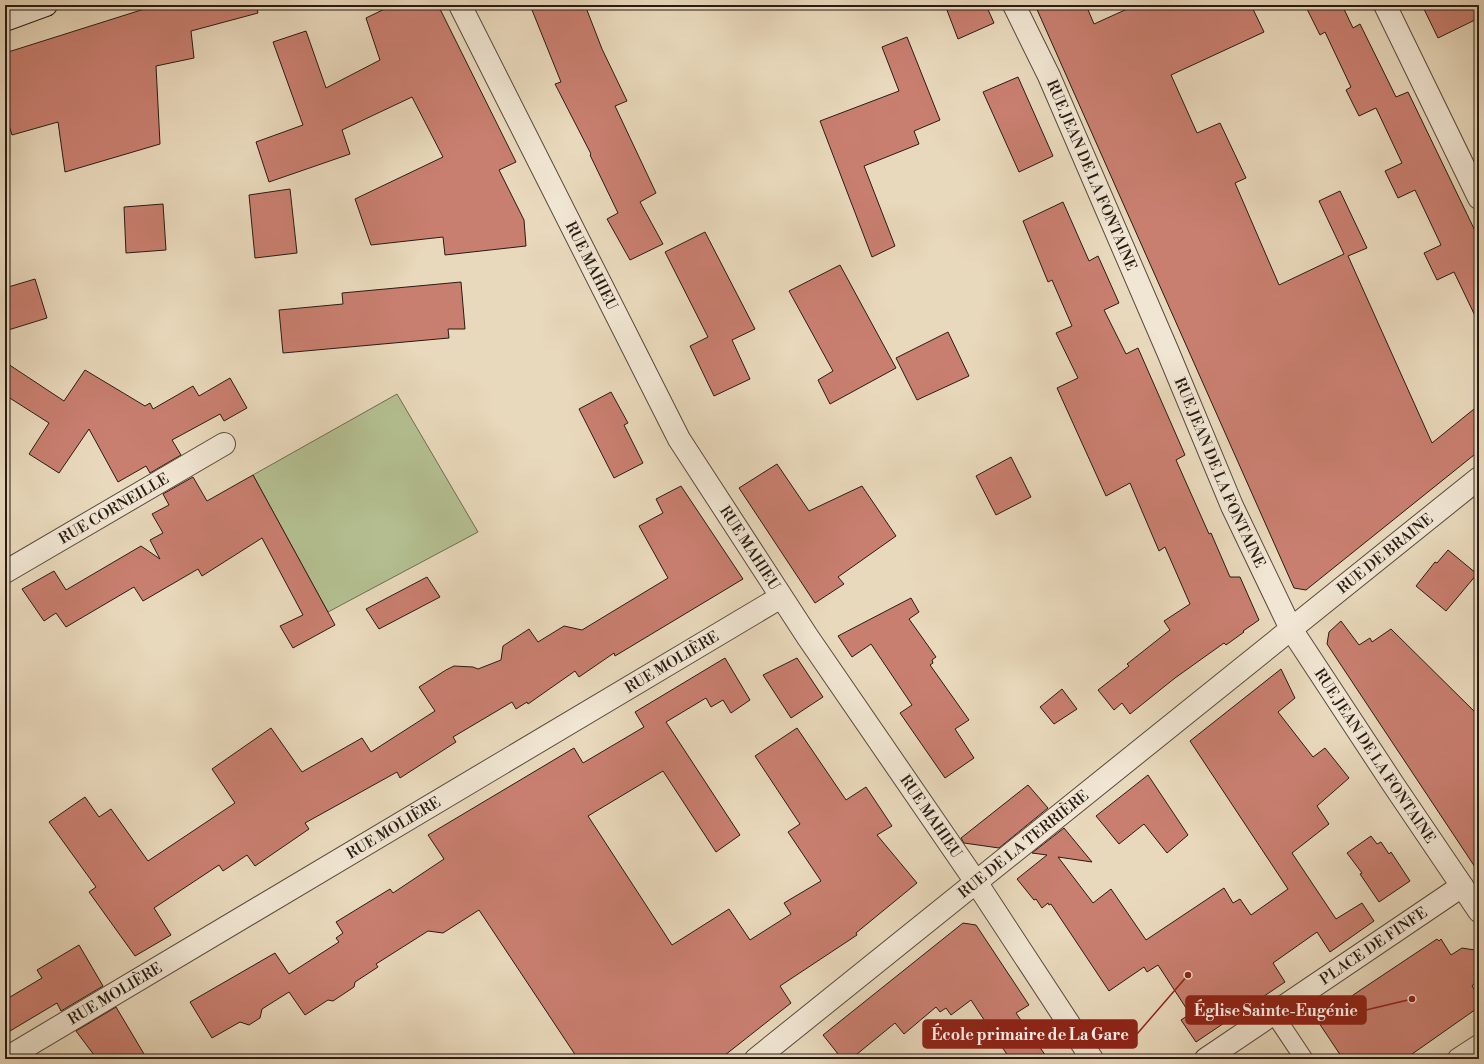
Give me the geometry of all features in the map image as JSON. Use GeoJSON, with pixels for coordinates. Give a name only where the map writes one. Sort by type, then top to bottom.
{"type":"FeatureCollection","features":[{"type":"Feature","properties":{"kind":"street"},"geometry":{"type":"LineString","coordinates":[[5,20],[46,5]]}},
{"type":"Feature","properties":{"kind":"street","name":"RUE MAHIEU"},"geometry":{"type":"LineString","coordinates":[[460,5],[679,439],[781,596],[976,882],[1092,1059]]}},
{"type":"Feature","properties":{"kind":"street","name":"RUE JEAN DE LA FONTAINE"},"geometry":{"type":"LineString","coordinates":[[1014,5],[1049,76],[1168,352],[1232,506],[1291,629],[1479,911]]}},
{"type":"Feature","properties":{"kind":"street"},"geometry":{"type":"LineString","coordinates":[[1385,5],[1479,198]]}},
{"type":"Feature","properties":{"kind":"street","name":"RUE CORNEILLE"},"geometry":{"type":"LineString","coordinates":[[5,572],[224,444]]}},
{"type":"Feature","properties":{"kind":"street","name":"RUE DE BRAINE"},"geometry":{"type":"LineString","coordinates":[[1291,629],[1479,478]]}},
{"type":"Feature","properties":{"kind":"street","name":"RUE MOLIÈRE"},"geometry":{"type":"LineString","coordinates":[[5,1059],[781,596]]}},
{"type":"Feature","properties":{"kind":"street","name":"RUE DE LA TERRIÈRE"},"geometry":{"type":"LineString","coordinates":[[756,1059],[1291,629]]}},
{"type":"Feature","properties":{"kind":"street","name":"PLACE DE FINFE"},"geometry":{"type":"LineString","coordinates":[[1206,1059],[1462,886]]}},
{"type":"Feature","properties":{"kind":"street"},"geometry":{"type":"LineString","coordinates":[[1459,1059],[1479,1046]]}},
{"type":"Feature","properties":{"kind":"lane"},"geometry":{"type":"LineString","coordinates":[[1274,1014],[1304,1059]]}},
{"type":"Feature","properties":{"kind":"green space"},"geometry":{"type":"Polygon","coordinates":[[[397,394],[478,532],[328,612],[253,475],[397,394]]]}},
{"type":"Feature","properties":{"kind":"building"},"geometry":{"type":"Polygon","coordinates":[[[157,5],[256,5],[258,13],[191,31],[194,58],[156,66],[160,144],[65,172],[58,122],[12,135],[5,112],[5,53],[157,5]]]}},
{"type":"Feature","properties":{"kind":"building"},"geometry":{"type":"Polygon","coordinates":[[[393,5],[438,5],[516,162],[499,170],[524,220],[526,246],[445,255],[443,237],[371,245],[355,199],[443,157],[412,97],[342,130],[350,154],[269,182],[256,142],[303,125],[273,42],[306,31],[326,88],[380,60],[366,18],[393,5]]]}},
{"type":"Feature","properties":{"kind":"building"},"geometry":{"type":"Polygon","coordinates":[[[530,5],[585,5],[602,49],[627,101],[615,106],[656,193],[640,202],[663,244],[630,260],[607,219],[618,213],[590,155],[591,154],[555,84],[561,82],[530,5]]]}},
{"type":"Feature","properties":{"kind":"building"},"geometry":{"type":"Polygon","coordinates":[[[945,5],[986,5],[994,23],[958,39],[945,5]]]}},
{"type":"Feature","properties":{"kind":"building"},"geometry":{"type":"Polygon","coordinates":[[[1035,5],[1086,5],[1094,24],[1136,5],[1251,5],[1264,32],[1171,75],[1197,133],[1220,123],[1246,178],[1235,183],[1279,285],[1344,254],[1319,201],[1340,191],[1367,248],[1348,256],[1432,443],[1479,405],[1479,451],[1306,590],[1294,588],[1035,5]]]}},
{"type":"Feature","properties":{"kind":"building"},"geometry":{"type":"Polygon","coordinates":[[[1305,5],[1342,5],[1353,28],[1360,24],[1396,97],[1408,92],[1479,239],[1479,324],[1454,272],[1437,280],[1424,253],[1441,245],[1415,190],[1398,198],[1385,171],[1402,163],[1376,108],[1359,116],[1346,90],[1351,87],[1325,32],[1320,35],[1305,5]]]}},
{"type":"Feature","properties":{"kind":"building"},"geometry":{"type":"Polygon","coordinates":[[[1422,5],[1479,5],[1479,18],[1438,38],[1422,5]]]}},
{"type":"Feature","properties":{"kind":"building"},"geometry":{"type":"Polygon","coordinates":[[[907,37],[940,120],[914,131],[919,144],[864,166],[895,246],[872,257],[820,121],[899,91],[882,47],[907,37]]]}},
{"type":"Feature","properties":{"kind":"building"},"geometry":{"type":"Polygon","coordinates":[[[1018,77],[1053,156],[1019,172],[983,92],[1018,77]]]}},
{"type":"Feature","properties":{"kind":"building"},"geometry":{"type":"Polygon","coordinates":[[[290,189],[297,253],[255,258],[249,195],[290,189]]]}},
{"type":"Feature","properties":{"kind":"building"},"geometry":{"type":"Polygon","coordinates":[[[1063,202],[1089,261],[1098,256],[1119,303],[1104,310],[1126,354],[1138,348],[1185,455],[1176,460],[1230,577],[1240,577],[1259,620],[1226,645],[1224,643],[1175,678],[1130,714],[1122,703],[1114,710],[1098,690],[1129,666],[1127,664],[1170,630],[1164,621],[1190,604],[1165,547],[1159,551],[1130,483],[1106,496],[1057,388],[1078,378],[1056,333],[1072,326],[1052,280],[1048,282],[1023,221],[1063,202]]]}},
{"type":"Feature","properties":{"kind":"building"},"geometry":{"type":"Polygon","coordinates":[[[163,204],[166,250],[126,253],[124,207],[163,204]]]}},
{"type":"Feature","properties":{"kind":"building"},"geometry":{"type":"Polygon","coordinates":[[[705,232],[755,329],[732,340],[750,379],[714,396],[690,346],[708,337],[665,252],[705,232]]]}},
{"type":"Feature","properties":{"kind":"building"},"geometry":{"type":"Polygon","coordinates":[[[840,265],[896,368],[830,404],[818,380],[833,371],[789,291],[840,265]]]}},
{"type":"Feature","properties":{"kind":"building"},"geometry":{"type":"Polygon","coordinates":[[[35,279],[47,318],[5,331],[5,288],[35,279]]]}},
{"type":"Feature","properties":{"kind":"building"},"geometry":{"type":"Polygon","coordinates":[[[461,282],[465,329],[448,329],[449,338],[283,353],[279,310],[343,304],[342,293],[461,282]]]}},
{"type":"Feature","properties":{"kind":"building"},"geometry":{"type":"Polygon","coordinates":[[[948,332],[969,376],[917,400],[896,358],[948,332]]]}},
{"type":"Feature","properties":{"kind":"building"},"geometry":{"type":"Polygon","coordinates":[[[5,362],[64,401],[85,370],[145,406],[150,403],[153,409],[193,386],[199,396],[230,378],[247,408],[224,421],[220,414],[172,440],[181,455],[150,473],[146,466],[118,482],[89,429],[59,473],[29,454],[49,423],[5,395],[5,362]]]}},
{"type":"Feature","properties":{"kind":"building"},"geometry":{"type":"Polygon","coordinates":[[[611,392],[628,423],[624,425],[643,463],[614,478],[579,409],[611,392]]]}},
{"type":"Feature","properties":{"kind":"building"},"geometry":{"type":"Polygon","coordinates":[[[1011,457],[1031,497],[996,515],[976,476],[1011,457]]]}},
{"type":"Feature","properties":{"kind":"building"},"geometry":{"type":"Polygon","coordinates":[[[777,464],[809,511],[862,486],[896,536],[838,577],[844,584],[815,603],[739,488],[777,464]]]}},
{"type":"Feature","properties":{"kind":"building"},"geometry":{"type":"Polygon","coordinates":[[[253,475],[335,625],[293,648],[280,626],[303,615],[262,538],[202,576],[198,569],[143,601],[134,587],[66,627],[56,613],[44,621],[22,589],[54,571],[66,590],[141,546],[160,559],[150,540],[163,533],[152,514],[169,505],[163,494],[193,477],[207,501],[253,475]]]}},
{"type":"Feature","properties":{"kind":"building"},"geometry":{"type":"Polygon","coordinates":[[[681,486],[743,579],[615,656],[614,653],[579,677],[575,671],[528,704],[527,702],[516,709],[512,702],[453,737],[456,742],[400,778],[397,772],[305,823],[309,829],[255,866],[247,855],[223,871],[219,865],[154,908],[171,935],[135,956],[89,892],[96,887],[49,822],[85,797],[99,817],[111,809],[148,861],[235,803],[212,769],[271,728],[302,772],[362,738],[371,752],[435,711],[419,687],[446,670],[454,666],[473,667],[478,669],[501,660],[503,646],[529,629],[538,642],[564,626],[582,630],[668,578],[639,526],[663,513],[656,499],[681,486]]]}},
{"type":"Feature","properties":{"kind":"building"},"geometry":{"type":"Polygon","coordinates":[[[1448,550],[1477,574],[1446,611],[1416,586],[1435,562],[1437,563],[1448,550]]]}},
{"type":"Feature","properties":{"kind":"building"},"geometry":{"type":"Polygon","coordinates":[[[427,577],[440,597],[379,629],[366,609],[427,577]]]}},
{"type":"Feature","properties":{"kind":"building"},"geometry":{"type":"Polygon","coordinates":[[[911,598],[919,612],[909,619],[936,657],[932,660],[933,663],[930,665],[969,720],[955,729],[974,758],[945,778],[900,713],[912,705],[871,644],[852,657],[838,636],[911,598]]]}},
{"type":"Feature","properties":{"kind":"building"},"geometry":{"type":"Polygon","coordinates":[[[1341,621],[1359,645],[1370,638],[1372,642],[1391,629],[1479,716],[1479,873],[1327,644],[1329,632],[1341,621]]]}},
{"type":"Feature","properties":{"kind":"building"},"geometry":{"type":"Polygon","coordinates":[[[725,658],[750,700],[731,713],[723,700],[711,707],[706,698],[666,722],[740,835],[716,852],[663,771],[588,816],[672,945],[729,909],[750,940],[791,914],[784,903],[821,881],[788,832],[800,824],[755,756],[797,728],[846,800],[866,787],[892,826],[877,835],[917,883],[856,933],[857,935],[780,986],[791,1003],[720,1059],[578,1059],[479,910],[443,933],[428,931],[376,964],[378,967],[355,982],[354,987],[333,1001],[328,1000],[305,1015],[289,992],[262,1009],[260,1018],[249,1025],[240,1022],[212,1038],[190,1002],[275,953],[289,974],[339,942],[336,938],[343,933],[336,922],[390,889],[393,893],[444,859],[428,835],[574,748],[583,763],[644,727],[635,712],[725,658]]]}},
{"type":"Feature","properties":{"kind":"building"},"geometry":{"type":"Polygon","coordinates":[[[797,658],[823,697],[791,718],[763,675],[797,658]]]}},
{"type":"Feature","properties":{"kind":"building"},"geometry":{"type":"Polygon","coordinates":[[[1281,669],[1295,698],[1278,712],[1313,757],[1325,748],[1349,778],[1317,806],[1329,824],[1292,853],[1336,919],[1362,903],[1374,921],[1330,952],[1317,932],[1273,963],[1285,982],[1196,1042],[1181,1020],[1190,1014],[1158,965],[1147,972],[1144,967],[1109,991],[1051,904],[1049,905],[1048,903],[1042,908],[1036,899],[1034,900],[1017,879],[1047,855],[1032,853],[1064,828],[1092,862],[1058,857],[1093,903],[1111,889],[1146,940],[1224,888],[1233,903],[1240,899],[1251,915],[1288,889],[1190,741],[1281,669]]]}},
{"type":"Feature","properties":{"kind":"building"},"geometry":{"type":"Polygon","coordinates":[[[1062,689],[1077,709],[1054,724],[1040,707],[1062,689]]]}},
{"type":"Feature","properties":{"kind":"building"},"geometry":{"type":"Polygon","coordinates":[[[1148,775],[1188,835],[1167,853],[1144,824],[1119,844],[1096,816],[1148,775]]]}},
{"type":"Feature","properties":{"kind":"building"},"geometry":{"type":"Polygon","coordinates":[[[1028,785],[1048,808],[999,848],[964,843],[961,838],[1028,785]]]}},
{"type":"Feature","properties":{"kind":"building"},"geometry":{"type":"Polygon","coordinates":[[[1371,836],[1377,844],[1381,842],[1389,854],[1391,852],[1410,881],[1379,902],[1360,874],[1362,873],[1347,853],[1371,836]]]}},
{"type":"Feature","properties":{"kind":"building"},"geometry":{"type":"Polygon","coordinates":[[[963,923],[976,925],[1029,1005],[1016,1013],[1048,1059],[1010,1059],[971,1000],[951,1015],[946,1008],[940,1012],[936,1007],[904,1034],[895,1023],[851,1059],[842,1059],[823,1035],[963,923]]]}},
{"type":"Feature","properties":{"kind":"building"},"geometry":{"type":"Polygon","coordinates":[[[1437,939],[1439,941],[1441,939],[1451,955],[1462,948],[1475,950],[1479,960],[1479,978],[1472,986],[1479,997],[1479,1007],[1405,1059],[1343,1059],[1319,1023],[1319,1020],[1359,991],[1437,939]]]}},
{"type":"Feature","properties":{"kind":"building"},"geometry":{"type":"Polygon","coordinates":[[[79,945],[103,986],[61,1011],[57,1003],[5,1034],[5,1000],[42,978],[37,970],[79,945]]]}},
{"type":"Feature","properties":{"kind":"building"},"geometry":{"type":"Polygon","coordinates":[[[116,1007],[147,1059],[97,1059],[76,1031],[116,1007]]]}},
{"type":"Feature","properties":{"kind":"place","name":"École primaire de La Gare"},"geometry":{"type":"Point","coordinates":[1188,975]}},
{"type":"Feature","properties":{"kind":"place","name":"Église Sainte-Eugénie"},"geometry":{"type":"Point","coordinates":[1412,999]}}]}
